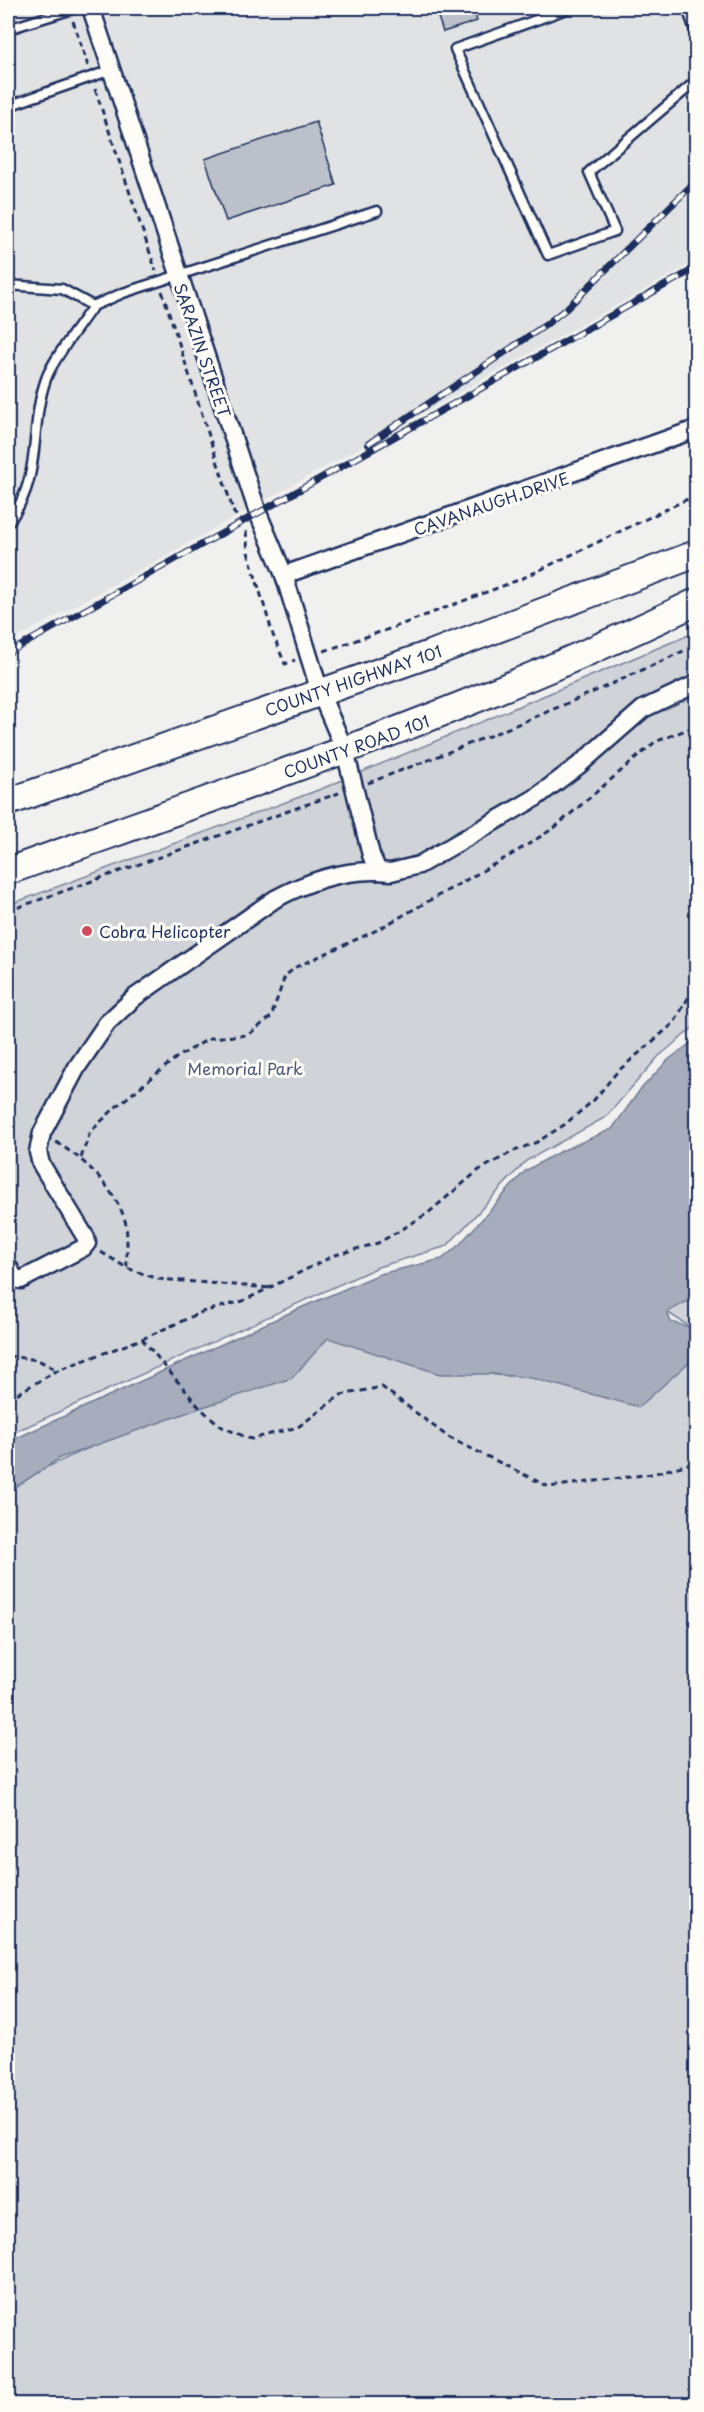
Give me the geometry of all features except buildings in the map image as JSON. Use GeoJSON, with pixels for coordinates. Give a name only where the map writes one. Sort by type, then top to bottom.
{"type":"FeatureCollection","features":[{"type":"Feature","properties":{"kind":"main road","name":"COUNTY HIGHWAY 101"},"geometry":{"type":"LineString","coordinates":[[8,802],[436,652],[696,554]]}},
{"type":"Feature","properties":{"kind":"main road","name":"COUNTY ROAD 101"},"geometry":{"type":"LineString","coordinates":[[8,871],[345,751],[510,686],[696,602]]}},
{"type":"Feature","properties":{"kind":"street","name":"SARAZIN STREET"},"geometry":{"type":"LineString","coordinates":[[91,8],[258,513],[284,575],[320,692],[345,751],[370,855],[378,872]]}},
{"type":"Feature","properties":{"kind":"street","name":"CAVANAUGH DRIVE"},"geometry":{"type":"LineString","coordinates":[[284,575],[696,429]]}},
{"type":"Feature","properties":{"kind":"street"},"geometry":{"type":"LineString","coordinates":[[8,1266],[15,1279],[21,1280],[83,1248],[87,1243],[41,1164],[38,1152],[42,1133],[84,1055],[107,1023],[135,997],[275,899],[292,890],[332,875],[348,872],[391,872],[419,865],[535,798],[579,765],[643,709],[696,684]]}},
{"type":"Feature","properties":{"kind":"lane"},"geometry":{"type":"LineString","coordinates":[[8,29],[73,8]]}},
{"type":"Feature","properties":{"kind":"lane"},"geometry":{"type":"LineString","coordinates":[[564,8],[564,10],[455,49],[548,255],[615,231],[589,172],[696,81]]}},
{"type":"Feature","properties":{"kind":"lane"},"geometry":{"type":"LineString","coordinates":[[687,8],[696,33]]}},
{"type":"Feature","properties":{"kind":"lane"},"geometry":{"type":"LineString","coordinates":[[8,106],[111,70]]}},
{"type":"Feature","properties":{"kind":"lane"},"geometry":{"type":"LineString","coordinates":[[8,523],[29,486],[35,452],[38,412],[46,377],[93,306],[123,293],[377,211]]}},
{"type":"Feature","properties":{"kind":"lane"},"geometry":{"type":"LineString","coordinates":[[8,285],[62,289],[93,306]]}},
{"type":"Feature","properties":{"kind":"path"},"geometry":{"type":"LineString","coordinates":[[73,8],[91,77],[234,513],[243,522],[248,552],[273,635],[285,663],[392,628],[510,584],[551,567],[696,495]]}},
{"type":"Feature","properties":{"kind":"path"},"geometry":{"type":"LineString","coordinates":[[81,1158],[90,1131],[176,1058],[210,1038],[248,1035],[272,1017],[285,976],[296,967],[377,930],[516,852],[554,828],[655,742],[696,726]]}},
{"type":"Feature","properties":{"kind":"path"},"geometry":{"type":"LineString","coordinates":[[8,1399],[58,1370],[142,1339],[202,1312],[243,1301],[335,1255],[378,1243],[401,1230],[428,1213],[479,1170],[537,1142],[564,1125],[594,1100],[617,1072],[674,1023],[696,984]]}},
{"type":"Feature","properties":{"kind":"path"},"geometry":{"type":"LineString","coordinates":[[42,1133],[81,1158],[104,1182],[124,1218],[127,1268]]}},
{"type":"Feature","properties":{"kind":"path"},"geometry":{"type":"LineString","coordinates":[[87,1243],[127,1268],[158,1279],[273,1288]]}},
{"type":"Feature","properties":{"kind":"path"},"geometry":{"type":"LineString","coordinates":[[142,1339],[207,1414],[222,1427],[251,1439],[298,1426],[341,1395],[382,1387],[447,1437],[549,1487],[652,1474],[696,1462]]}},
{"type":"Feature","properties":{"kind":"path"},"geometry":{"type":"LineString","coordinates":[[8,1356],[38,1360],[58,1370]]}},
{"type":"Feature","properties":{"kind":"shaded area"},"geometry":{"type":"Polygon","coordinates":[[[8,8],[696,8],[696,261],[8,643],[8,8]]]}},
{"type":"Feature","properties":{"kind":"green space","name":"Memorial Park"},"geometry":{"type":"Polygon","coordinates":[[[696,632],[696,1025],[658,1057],[606,1117],[526,1161],[447,1246],[378,1267],[8,1435],[8,905],[321,789],[696,632]]]}},
{"type":"Feature","properties":{"kind":"green space"},"geometry":{"type":"Polygon","coordinates":[[[696,1280],[696,1331],[667,1312],[696,1280]]]}},
{"type":"Feature","properties":{"kind":"green space"},"geometry":{"type":"Polygon","coordinates":[[[328,1338],[507,1376],[679,1371],[696,1346],[696,2404],[8,2404],[8,1485],[328,1338]]]}},
{"type":"Feature","properties":{"kind":"water"},"geometry":{"type":"Polygon","coordinates":[[[696,1039],[696,1297],[667,1312],[671,1322],[696,1329],[696,1356],[639,1407],[531,1378],[494,1374],[440,1374],[328,1338],[292,1378],[60,1458],[8,1492],[8,1442],[298,1309],[380,1274],[442,1259],[460,1244],[525,1171],[559,1152],[612,1129],[640,1090],[668,1060],[696,1039]]]}},
{"type":"Feature","properties":{"kind":"railway"},"geometry":{"type":"LineString","coordinates":[[368,444],[544,326],[567,308],[696,181]]}},
{"type":"Feature","properties":{"kind":"railway"},"geometry":{"type":"LineString","coordinates":[[8,653],[696,268]]}},
{"type":"Feature","properties":{"kind":"place","name":"Cobra Helicopter"},"geometry":{"type":"Point","coordinates":[87,931]}}]}
